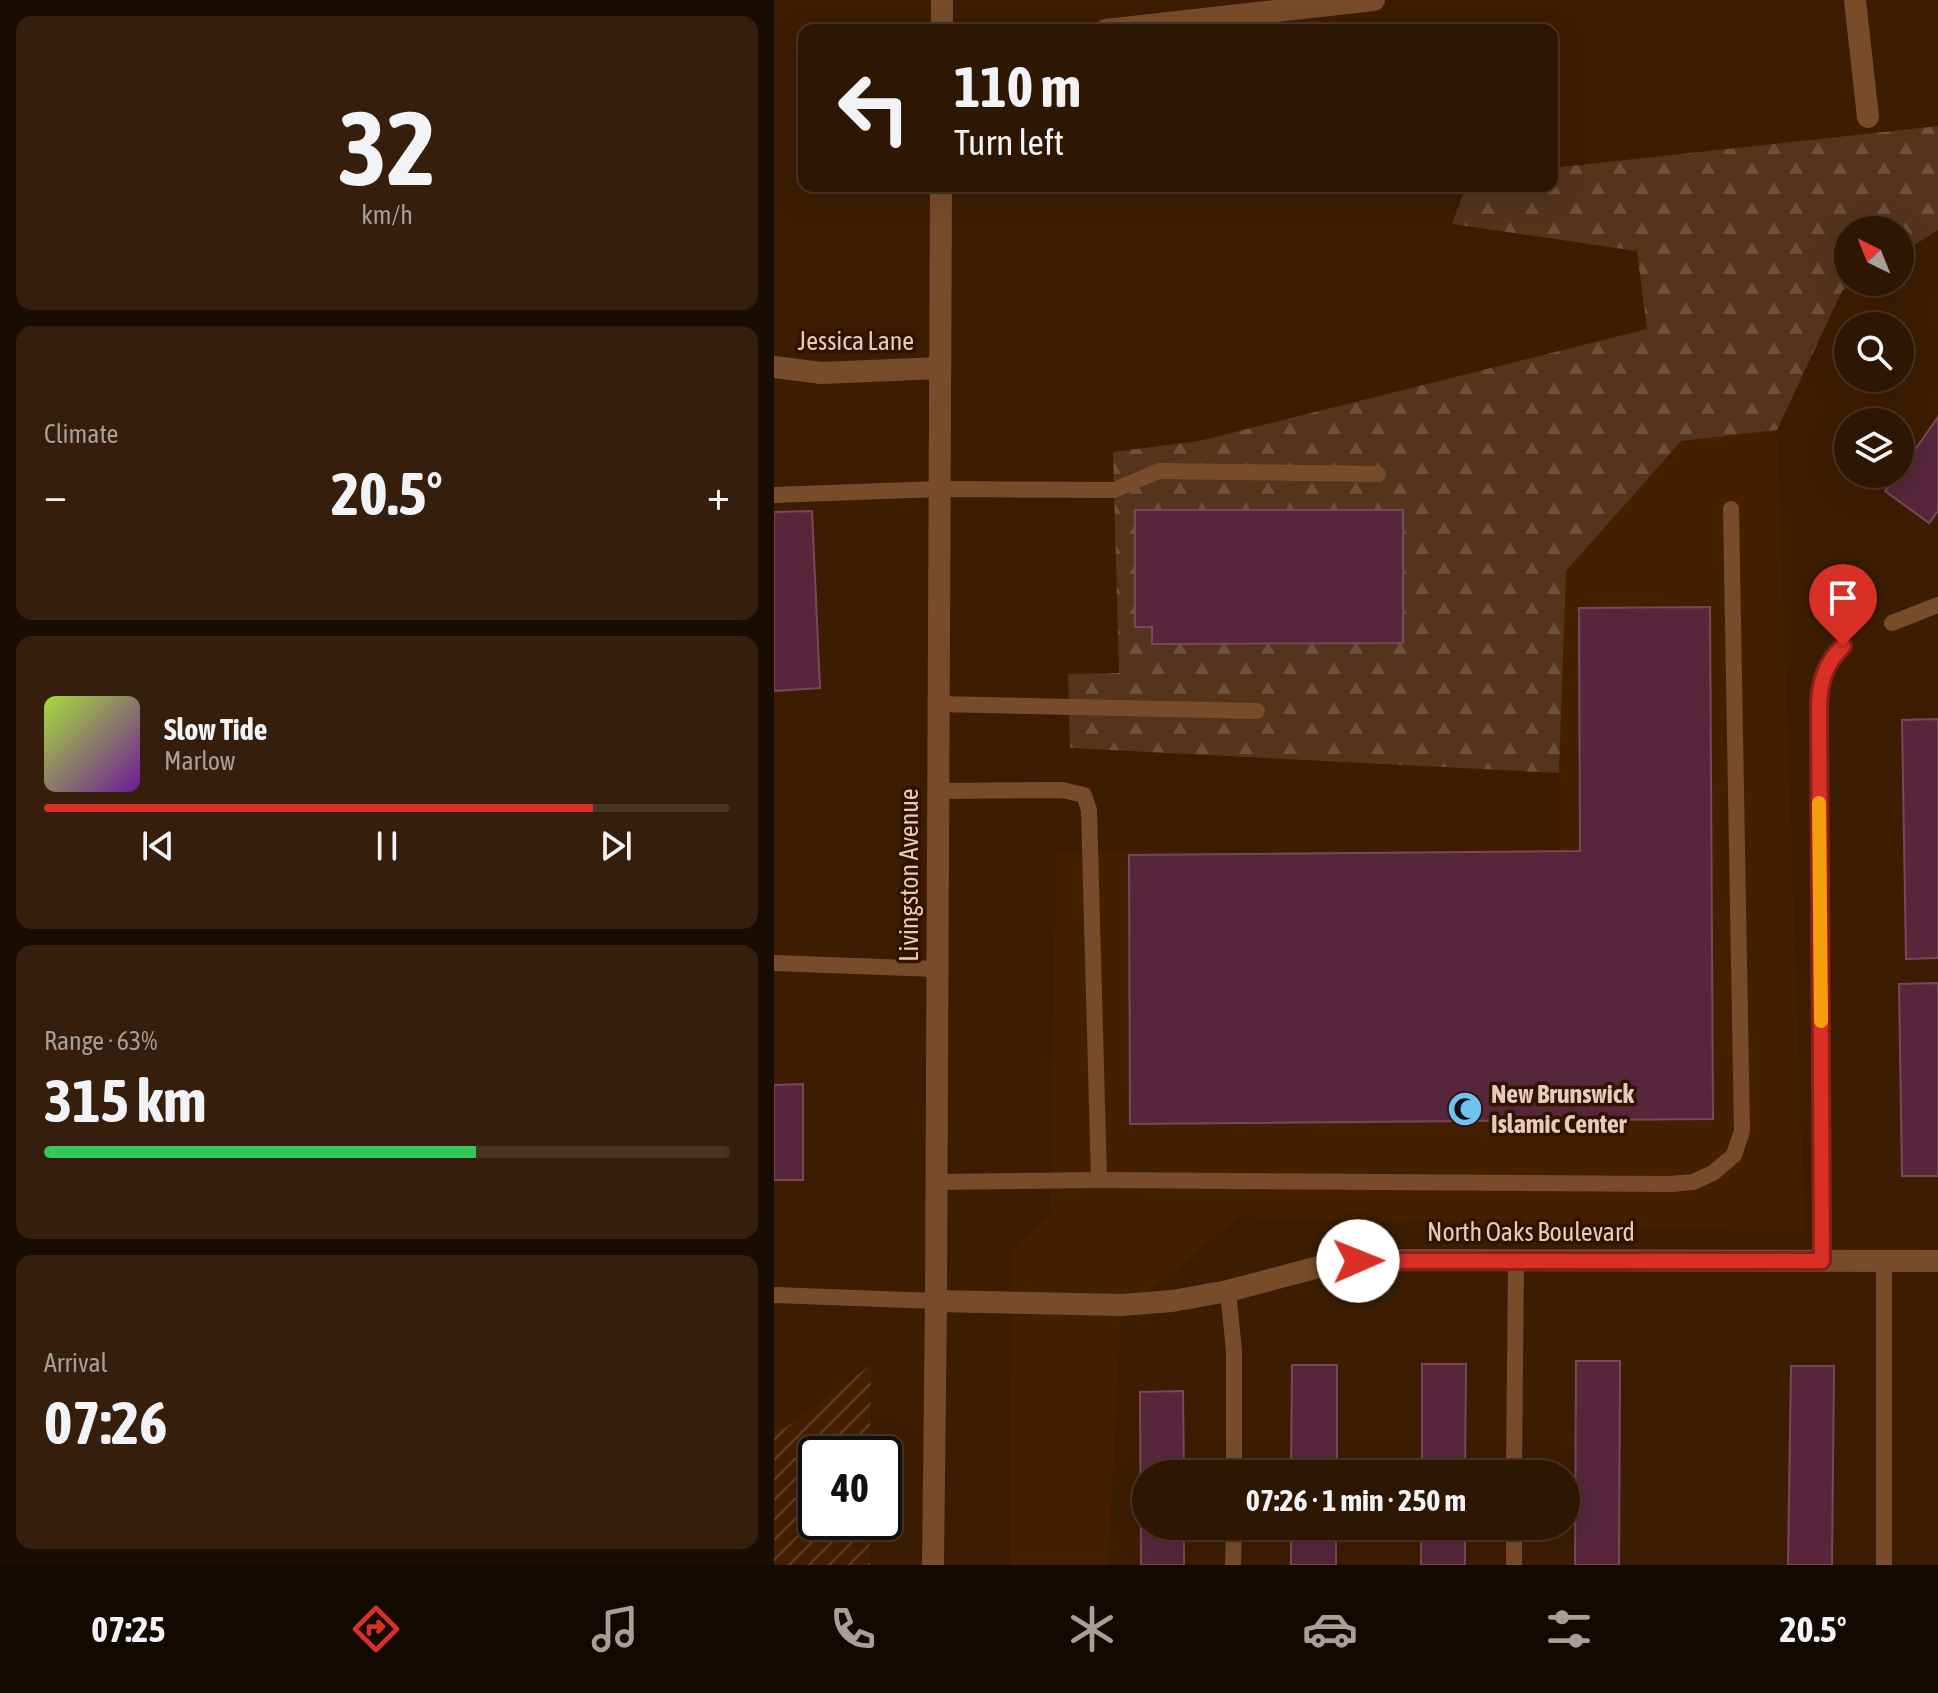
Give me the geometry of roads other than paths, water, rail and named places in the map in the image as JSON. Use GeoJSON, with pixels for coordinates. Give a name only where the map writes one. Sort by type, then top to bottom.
{"type":"FeatureCollection","features":[{"type":"Feature","properties":{"kind":"street"},"geometry":{"type":"LineString","coordinates":[[942,0],[942,24]]}},
{"type":"Feature","properties":{"kind":"street"},"geometry":{"type":"LineString","coordinates":[[1158,24],[1374,0]]}},
{"type":"Feature","properties":{"kind":"street"},"geometry":{"type":"LineString","coordinates":[[1855,0],[1868,117]]}},
{"type":"Feature","properties":{"kind":"street","name":"Livingston Avenue"},"geometry":{"type":"LineString","coordinates":[[933,1565],[941,192]]}},
{"type":"Feature","properties":{"kind":"street","name":"Jessica Lane"},"geometry":{"type":"LineString","coordinates":[[774,367],[821,373],[940,368]]}},
{"type":"Feature","properties":{"kind":"street","name":"North Oaks Boulevard"},"geometry":{"type":"LineString","coordinates":[[936,1301],[1122,1305],[1172,1301],[1228,1291],[1330,1264],[1358,1261],[1938,1261]]}},
{"type":"Feature","properties":{"kind":"lane"},"geometry":{"type":"LineString","coordinates":[[774,495],[939,489],[1114,490],[1159,471],[1378,474]]}},
{"type":"Feature","properties":{"kind":"lane"},"geometry":{"type":"LineString","coordinates":[[936,1182],[1099,1180],[1671,1184],[1693,1182],[1713,1173],[1734,1155],[1742,1131],[1731,509]]}},
{"type":"Feature","properties":{"kind":"lane"},"geometry":{"type":"LineString","coordinates":[[1892,623],[1938,605]]}},
{"type":"Feature","properties":{"kind":"lane"},"geometry":{"type":"LineString","coordinates":[[1822,1261],[1819,705],[1827,665],[1843,646]]}},
{"type":"Feature","properties":{"kind":"lane"},"geometry":{"type":"LineString","coordinates":[[938,704],[1257,711]]}},
{"type":"Feature","properties":{"kind":"lane"},"geometry":{"type":"LineString","coordinates":[[938,791],[1062,790],[1084,795],[1089,810],[1099,1180]]}},
{"type":"Feature","properties":{"kind":"lane"},"geometry":{"type":"LineString","coordinates":[[774,963],[937,969]]}},
{"type":"Feature","properties":{"kind":"lane"},"geometry":{"type":"LineString","coordinates":[[1514,1460],[1516,1260]]}},
{"type":"Feature","properties":{"kind":"lane"},"geometry":{"type":"LineString","coordinates":[[1884,1261],[1884,1565]]}},
{"type":"Feature","properties":{"kind":"lane"},"geometry":{"type":"LineString","coordinates":[[1228,1291],[1234,1351],[1234,1460]]}},
{"type":"Feature","properties":{"kind":"lane"},"geometry":{"type":"LineString","coordinates":[[774,1295],[936,1301]]}},
{"type":"Feature","properties":{"kind":"lane"},"geometry":{"type":"LineString","coordinates":[[1233,1565],[1234,1540]]}},
{"type":"Feature","properties":{"kind":"lane"},"geometry":{"type":"LineString","coordinates":[[1514,1540],[1514,1565]]}},
{"type":"Feature","properties":{"kind":"place","name":"New Brunswick Islamic Center"},"geometry":{"type":"Point","coordinates":[1465,1109]}}]}
